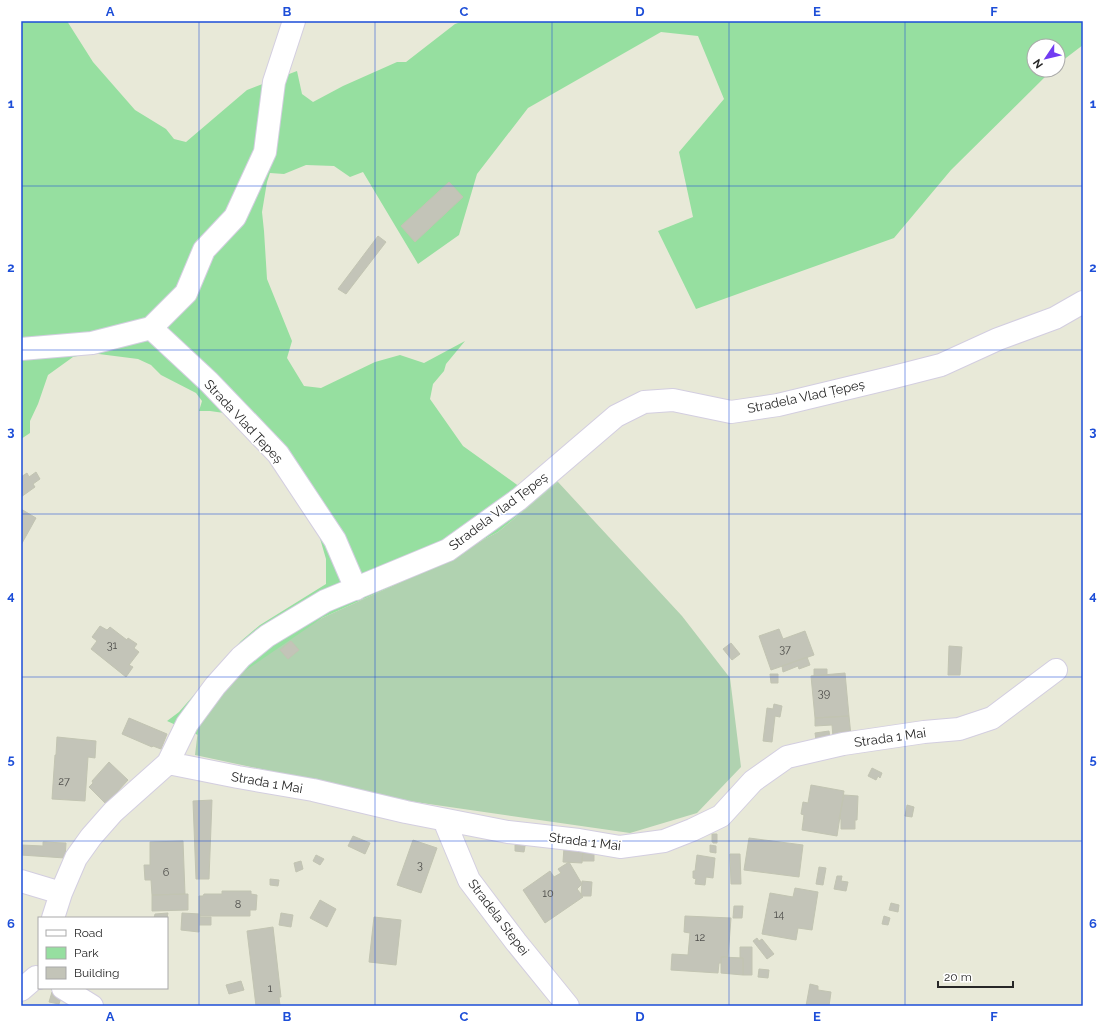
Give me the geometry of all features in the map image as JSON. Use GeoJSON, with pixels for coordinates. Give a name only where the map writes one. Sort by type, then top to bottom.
{"type":"FeatureCollection","features":[{"type":"Feature","properties":{"kind":"street"},"geometry":{"type":"LineString","coordinates":[[21,349],[92,343],[151,328],[186,293],[204,250],[235,217],[265,152],[274,82],[294,21]]}},
{"type":"Feature","properties":{"kind":"street","name":"Stradela Vlad Țepeș"},"geometry":{"type":"LineString","coordinates":[[356,589],[448,550],[519,498],[616,416],[644,402],[673,400],[731,412],[778,405],[941,365],[998,339],[1055,318],[1083,302]]}},
{"type":"Feature","properties":{"kind":"street","name":"Strada Vlad Țepeș"},"geometry":{"type":"LineString","coordinates":[[151,328],[209,382],[278,454],[335,540],[356,589]]}},
{"type":"Feature","properties":{"kind":"street"},"geometry":{"type":"LineString","coordinates":[[53,917],[61,893],[76,858],[91,837],[113,812],[168,763],[187,724],[215,686],[240,657],[267,636],[305,613],[326,601],[356,589]]}},
{"type":"Feature","properties":{"kind":"street","name":"Strada 1 Mai"},"geometry":{"type":"LineString","coordinates":[[168,763],[313,790],[444,820],[508,832],[579,840],[620,847],[664,841],[722,816],[753,781],[787,756],[843,744],[924,732],[959,729],[992,718],[1056,670]]}},
{"type":"Feature","properties":{"kind":"street","name":"Stradela Stepei"},"geometry":{"type":"LineString","coordinates":[[444,820],[469,880],[516,942],[568,1006]]}},
{"type":"Feature","properties":{"kind":"street"},"geometry":{"type":"LineString","coordinates":[[21,881],[61,893]]}},
{"type":"Feature","properties":{"kind":"street"},"geometry":{"type":"LineString","coordinates":[[66,989],[92,1006]]}},
{"type":"Feature","properties":{"kind":"green space"},"geometry":{"type":"Polygon","coordinates":[[[21,21],[67,21],[93,62],[135,110],[166,129],[174,139],[186,142],[247,90],[297,71],[302,94],[313,102],[343,86],[397,62],[406,62],[455,24],[464,21],[1083,21],[1083,45],[1066,58],[1066,38],[1026,38],[1026,78],[1044,78],[951,170],[894,238],[696,309],[658,231],[693,217],[679,152],[724,99],[698,36],[661,32],[528,108],[477,174],[459,235],[418,264],[363,172],[350,177],[334,166],[306,165],[284,174],[270,173],[262,212],[267,279],[292,341],[287,358],[304,386],[321,388],[375,362],[400,355],[424,363],[465,341],[446,364],[444,371],[433,384],[430,399],[463,446],[520,487],[543,467],[558,482],[498,532],[412,577],[322,618],[199,721],[198,735],[167,721],[179,712],[241,641],[260,625],[326,584],[326,559],[319,535],[281,473],[224,413],[199,411],[202,401],[196,393],[161,375],[151,365],[138,359],[91,353],[73,357],[48,375],[38,404],[30,421],[30,433],[21,439],[21,21]]]}},
{"type":"Feature","properties":{"kind":"green space"},"geometry":{"type":"Polygon","coordinates":[[[558,482],[682,616],[730,678],[741,767],[697,813],[630,833],[415,802],[195,755],[199,721],[236,677],[322,618],[412,577],[498,532],[558,482]]]}},
{"type":"Feature","properties":{"kind":"building"},"geometry":{"type":"Polygon","coordinates":[[[449,182],[463,197],[415,242],[401,226],[449,182]]]}},
{"type":"Feature","properties":{"kind":"building"},"geometry":{"type":"Polygon","coordinates":[[[378,236],[386,242],[346,294],[338,289],[378,236]]]}},
{"type":"Feature","properties":{"kind":"building"},"geometry":{"type":"Polygon","coordinates":[[[36,472],[40,479],[33,484],[35,487],[21,497],[21,477],[27,473],[29,477],[36,472]]]}},
{"type":"Feature","properties":{"kind":"building"},"geometry":{"type":"Polygon","coordinates":[[[21,509],[36,518],[21,545],[21,509]]]}},
{"type":"Feature","properties":{"kind":"building"},"geometry":{"type":"Polygon","coordinates":[[[100,626],[107,630],[110,627],[127,640],[128,638],[137,644],[134,648],[139,652],[129,665],[133,667],[126,677],[91,649],[97,641],[92,637],[100,626]]]}},
{"type":"Feature","properties":{"kind":"building"},"geometry":{"type":"Polygon","coordinates":[[[779,629],[783,639],[805,631],[814,655],[771,670],[759,636],[779,629]]]}},
{"type":"Feature","properties":{"kind":"building"},"geometry":{"type":"Polygon","coordinates":[[[291,641],[299,650],[288,659],[280,650],[291,641]]]}},
{"type":"Feature","properties":{"kind":"building"},"geometry":{"type":"Polygon","coordinates":[[[731,643],[740,654],[732,660],[723,649],[731,643]]]}},
{"type":"Feature","properties":{"kind":"building"},"geometry":{"type":"Polygon","coordinates":[[[949,646],[962,647],[960,675],[948,675],[949,646]]]}},
{"type":"Feature","properties":{"kind":"building"},"geometry":{"type":"Polygon","coordinates":[[[807,657],[810,665],[799,669],[798,666],[783,672],[782,666],[807,657]]]}},
{"type":"Feature","properties":{"kind":"building"},"geometry":{"type":"Polygon","coordinates":[[[814,669],[827,669],[827,675],[814,676],[814,669]]]}},
{"type":"Feature","properties":{"kind":"building"},"geometry":{"type":"Polygon","coordinates":[[[845,673],[849,716],[815,718],[811,676],[845,673]]]}},
{"type":"Feature","properties":{"kind":"building"},"geometry":{"type":"Polygon","coordinates":[[[770,674],[778,674],[778,683],[771,683],[770,674]]]}},
{"type":"Feature","properties":{"kind":"building"},"geometry":{"type":"Polygon","coordinates":[[[774,704],[782,706],[780,717],[775,716],[772,742],[763,741],[767,708],[773,709],[774,704]]]}},
{"type":"Feature","properties":{"kind":"building"},"geometry":{"type":"Polygon","coordinates":[[[849,716],[851,736],[833,737],[832,725],[815,726],[815,718],[849,716]]]}},
{"type":"Feature","properties":{"kind":"building"},"geometry":{"type":"Polygon","coordinates":[[[129,718],[167,734],[161,749],[152,747],[122,734],[129,718]]]}},
{"type":"Feature","properties":{"kind":"building"},"geometry":{"type":"Polygon","coordinates":[[[829,731],[830,738],[816,740],[815,733],[829,731]]]}},
{"type":"Feature","properties":{"kind":"building"},"geometry":{"type":"Polygon","coordinates":[[[57,737],[96,741],[95,758],[88,757],[85,801],[52,799],[57,737]]]}},
{"type":"Feature","properties":{"kind":"building"},"geometry":{"type":"Polygon","coordinates":[[[109,762],[128,780],[106,804],[89,787],[93,783],[92,781],[109,762]]]}},
{"type":"Feature","properties":{"kind":"building"},"geometry":{"type":"Polygon","coordinates":[[[872,768],[882,773],[880,778],[878,776],[876,780],[868,776],[872,768]]]}},
{"type":"Feature","properties":{"kind":"building"},"geometry":{"type":"Polygon","coordinates":[[[811,785],[844,791],[837,836],[802,830],[804,815],[801,814],[803,802],[808,803],[811,785]]]}},
{"type":"Feature","properties":{"kind":"building"},"geometry":{"type":"Polygon","coordinates":[[[844,795],[858,796],[855,829],[841,829],[841,819],[839,819],[844,795]]]}},
{"type":"Feature","properties":{"kind":"building"},"geometry":{"type":"Polygon","coordinates":[[[212,800],[209,879],[196,879],[193,801],[212,800]]]}},
{"type":"Feature","properties":{"kind":"building"},"geometry":{"type":"Polygon","coordinates":[[[907,805],[914,807],[912,817],[905,816],[907,805]]]}},
{"type":"Feature","properties":{"kind":"building"},"geometry":{"type":"Polygon","coordinates":[[[712,834],[717,834],[717,843],[712,842],[712,834]]]}},
{"type":"Feature","properties":{"kind":"building"},"geometry":{"type":"Polygon","coordinates":[[[353,836],[370,843],[365,854],[348,846],[353,836]]]}},
{"type":"Feature","properties":{"kind":"building"},"geometry":{"type":"Polygon","coordinates":[[[749,838],[803,845],[799,877],[744,870],[749,838]]]}},
{"type":"Feature","properties":{"kind":"building"},"geometry":{"type":"Polygon","coordinates":[[[413,840],[437,848],[421,893],[397,885],[413,840]]]}},
{"type":"Feature","properties":{"kind":"building"},"geometry":{"type":"Polygon","coordinates":[[[183,841],[185,894],[152,895],[151,880],[145,880],[144,865],[150,865],[150,842],[183,841]]]}},
{"type":"Feature","properties":{"kind":"building"},"geometry":{"type":"Polygon","coordinates":[[[43,842],[66,843],[65,858],[21,855],[21,845],[43,846],[43,842]]]}},
{"type":"Feature","properties":{"kind":"building"},"geometry":{"type":"Polygon","coordinates":[[[515,845],[525,846],[524,852],[515,851],[515,845]]]}},
{"type":"Feature","properties":{"kind":"building"},"geometry":{"type":"Polygon","coordinates":[[[710,845],[716,846],[716,853],[710,852],[710,845]]]}},
{"type":"Feature","properties":{"kind":"building"},"geometry":{"type":"Polygon","coordinates":[[[564,847],[583,849],[582,863],[563,862],[564,847]]]}},
{"type":"Feature","properties":{"kind":"building"},"geometry":{"type":"Polygon","coordinates":[[[583,850],[594,851],[594,861],[582,861],[583,850]]]}},
{"type":"Feature","properties":{"kind":"building"},"geometry":{"type":"Polygon","coordinates":[[[730,854],[740,854],[741,884],[731,884],[730,854]]]}},
{"type":"Feature","properties":{"kind":"building"},"geometry":{"type":"Polygon","coordinates":[[[316,855],[324,859],[320,865],[313,861],[316,855]]]}},
{"type":"Feature","properties":{"kind":"building"},"geometry":{"type":"Polygon","coordinates":[[[697,855],[715,858],[713,878],[706,877],[705,885],[695,884],[696,879],[693,878],[697,855]]]}},
{"type":"Feature","properties":{"kind":"building"},"geometry":{"type":"Polygon","coordinates":[[[301,861],[303,869],[296,872],[294,863],[301,861]]]}},
{"type":"Feature","properties":{"kind":"building"},"geometry":{"type":"Polygon","coordinates":[[[569,862],[582,884],[577,889],[583,897],[545,923],[523,890],[550,871],[554,877],[561,873],[558,869],[569,862]]]}},
{"type":"Feature","properties":{"kind":"building"},"geometry":{"type":"Polygon","coordinates":[[[819,867],[826,868],[823,885],[816,884],[819,867]]]}},
{"type":"Feature","properties":{"kind":"building"},"geometry":{"type":"Polygon","coordinates":[[[837,876],[842,876],[841,881],[848,882],[846,891],[834,889],[837,876]]]}},
{"type":"Feature","properties":{"kind":"building"},"geometry":{"type":"Polygon","coordinates":[[[270,879],[279,880],[278,886],[270,885],[270,879]]]}},
{"type":"Feature","properties":{"kind":"building"},"geometry":{"type":"Polygon","coordinates":[[[582,881],[592,882],[591,896],[581,896],[582,881]]]}},
{"type":"Feature","properties":{"kind":"building"},"geometry":{"type":"Polygon","coordinates":[[[795,888],[818,892],[812,930],[798,928],[796,940],[762,934],[770,893],[793,897],[795,888]]]}},
{"type":"Feature","properties":{"kind":"building"},"geometry":{"type":"Polygon","coordinates":[[[222,891],[251,891],[251,894],[257,895],[256,910],[250,910],[250,916],[200,916],[199,896],[203,896],[204,894],[222,894],[222,891]]]}},
{"type":"Feature","properties":{"kind":"building"},"geometry":{"type":"Polygon","coordinates":[[[188,894],[188,910],[152,911],[152,895],[188,894]]]}},
{"type":"Feature","properties":{"kind":"building"},"geometry":{"type":"Polygon","coordinates":[[[320,900],[336,909],[327,927],[310,918],[320,900]]]}},
{"type":"Feature","properties":{"kind":"building"},"geometry":{"type":"Polygon","coordinates":[[[891,903],[899,905],[898,912],[889,910],[891,903]]]}},
{"type":"Feature","properties":{"kind":"building"},"geometry":{"type":"Polygon","coordinates":[[[734,906],[743,906],[742,918],[733,918],[734,906]]]}},
{"type":"Feature","properties":{"kind":"building"},"geometry":{"type":"Polygon","coordinates":[[[168,913],[167,917],[154,917],[155,914],[168,913]]]}},
{"type":"Feature","properties":{"kind":"building"},"geometry":{"type":"Polygon","coordinates":[[[182,913],[200,914],[200,917],[211,917],[211,925],[199,925],[199,932],[181,930],[182,913]]]}},
{"type":"Feature","properties":{"kind":"building"},"geometry":{"type":"Polygon","coordinates":[[[281,913],[293,915],[291,927],[279,925],[281,913]]]}},
{"type":"Feature","properties":{"kind":"building"},"geometry":{"type":"Polygon","coordinates":[[[685,916],[731,918],[728,957],[721,957],[718,973],[671,970],[672,954],[688,955],[690,933],[684,932],[685,916]]]}},
{"type":"Feature","properties":{"kind":"building"},"geometry":{"type":"Polygon","coordinates":[[[884,916],[890,918],[888,925],[882,924],[884,916]]]}},
{"type":"Feature","properties":{"kind":"building"},"geometry":{"type":"Polygon","coordinates":[[[374,917],[401,920],[396,965],[369,962],[374,917]]]}},
{"type":"Feature","properties":{"kind":"building"},"geometry":{"type":"Polygon","coordinates":[[[273,927],[281,997],[279,997],[280,1006],[256,1006],[247,931],[273,927]]]}},
{"type":"Feature","properties":{"kind":"building"},"geometry":{"type":"Polygon","coordinates":[[[757,938],[759,941],[762,939],[774,954],[767,959],[753,941],[757,938]]]}},
{"type":"Feature","properties":{"kind":"building"},"geometry":{"type":"Polygon","coordinates":[[[740,947],[752,947],[752,975],[743,975],[743,958],[740,958],[740,947]]]}},
{"type":"Feature","properties":{"kind":"building"},"geometry":{"type":"Polygon","coordinates":[[[721,957],[743,958],[743,975],[721,973],[721,957]]]}},
{"type":"Feature","properties":{"kind":"building"},"geometry":{"type":"Polygon","coordinates":[[[759,969],[769,970],[768,978],[758,977],[759,969]]]}},
{"type":"Feature","properties":{"kind":"building"},"geometry":{"type":"Polygon","coordinates":[[[241,981],[244,990],[229,994],[226,985],[241,981]]]}},
{"type":"Feature","properties":{"kind":"building"},"geometry":{"type":"Polygon","coordinates":[[[810,984],[818,986],[818,990],[831,992],[829,1006],[806,1006],[810,984]]]}},
{"type":"Feature","properties":{"kind":"building"},"geometry":{"type":"Polygon","coordinates":[[[52,992],[62,995],[59,1004],[49,1002],[52,992]]]}}]}
